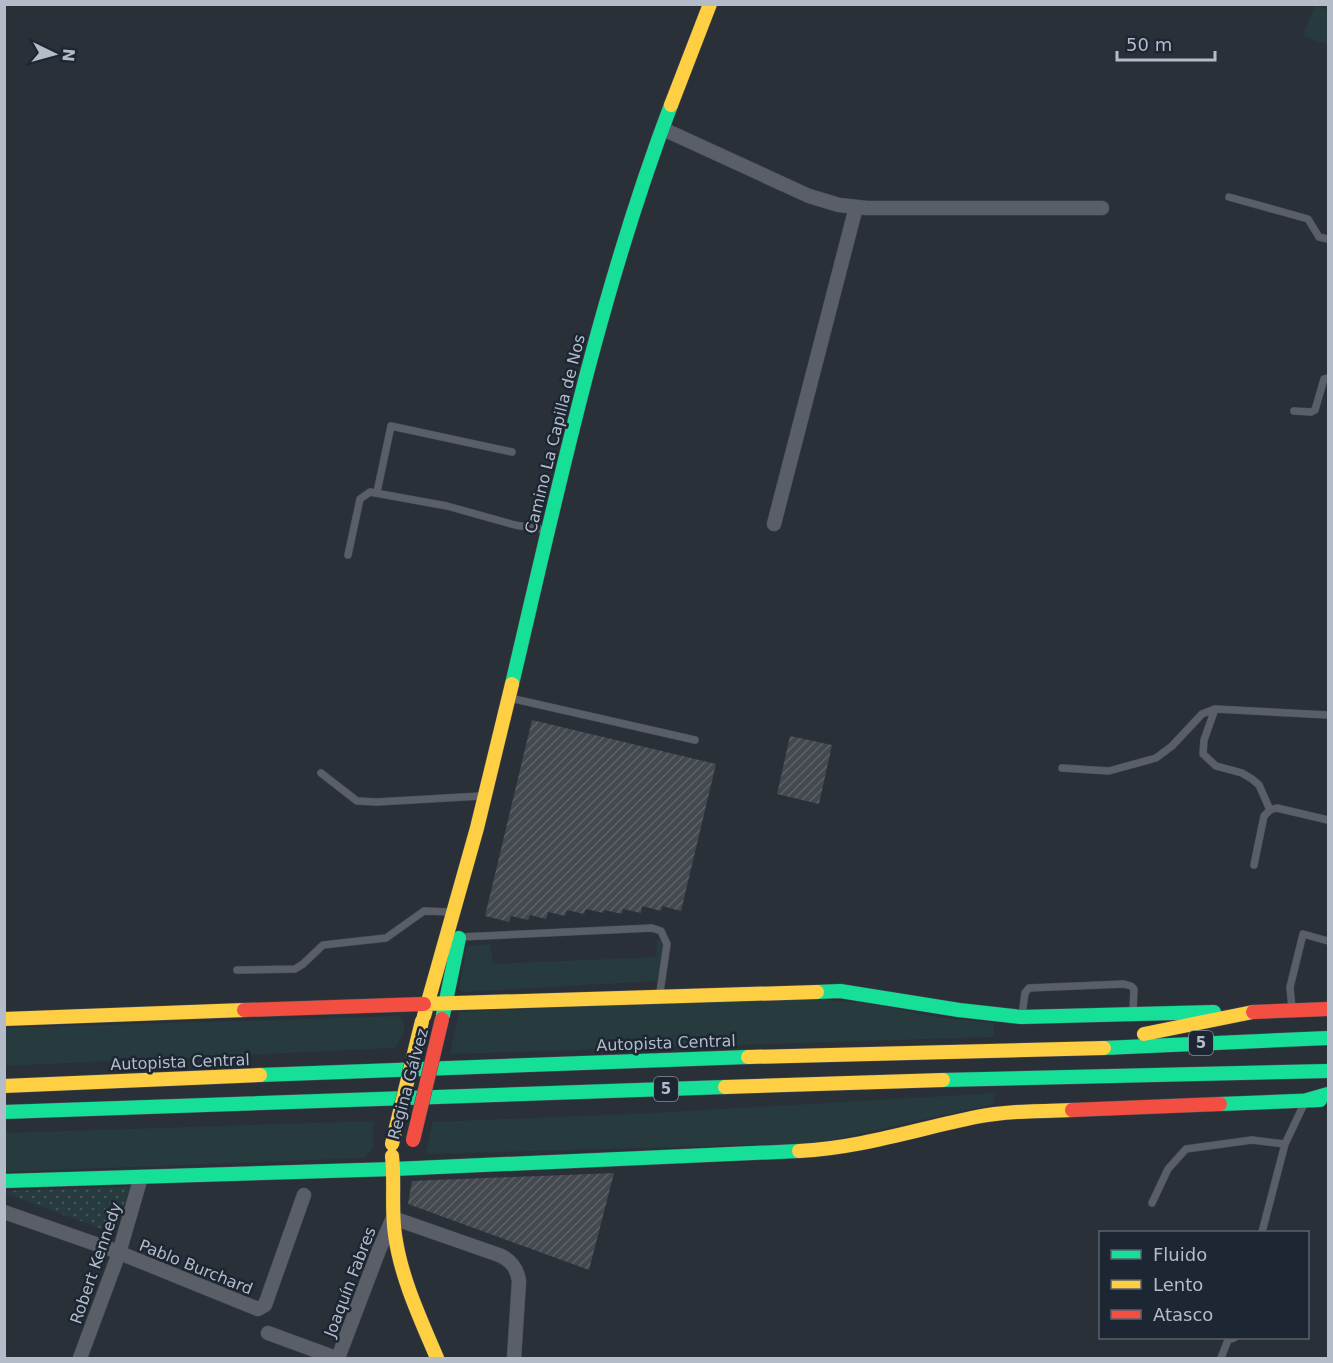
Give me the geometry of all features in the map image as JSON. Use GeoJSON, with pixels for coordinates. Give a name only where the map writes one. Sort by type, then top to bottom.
{"type":"FeatureCollection","features":[{"type":"Feature","properties":{"kind":"main road","name":"Camino La Capilla de Nos"},"geometry":{"type":"LineString","coordinates":[[428,1004],[464,882],[548,531],[618,258],[710,4]]}},
{"type":"Feature","properties":{"kind":"main road","name":"Camino La Capilla de Nos"},"geometry":{"type":"LineString","coordinates":[[446,1003],[463,913],[464,882]]}},
{"type":"Feature","properties":{"kind":"main road"},"geometry":{"type":"LineString","coordinates":[[4,1019],[659,995],[840,991],[959,1010],[1021,1017],[1329,1009]]}},
{"type":"Feature","properties":{"kind":"main road","name":"Regina Gálvez"},"geometry":{"type":"LineString","coordinates":[[394,1168],[406,1155],[413,1140],[446,1003]]}},
{"type":"Feature","properties":{"kind":"main road","name":"Regina Gálvez"},"geometry":{"type":"LineString","coordinates":[[428,1004],[392,1144],[393,1218],[401,1265],[437,1359]]}},
{"type":"Feature","properties":{"kind":"main road"},"geometry":{"type":"LineString","coordinates":[[1074,1049],[1253,1012]]}},
{"type":"Feature","properties":{"kind":"main road","name":"Autopista Central"},"geometry":{"type":"LineString","coordinates":[[4,1086],[687,1058],[1074,1049],[1329,1038]]}},
{"type":"Feature","properties":{"kind":"main road","name":"5"},"geometry":{"type":"LineString","coordinates":[[4,1112],[882,1082],[1329,1071]]}},
{"type":"Feature","properties":{"kind":"main road"},"geometry":{"type":"LineString","coordinates":[[1306,1100],[1329,1094]]}},
{"type":"Feature","properties":{"kind":"main road"},"geometry":{"type":"LineString","coordinates":[[4,1181],[394,1168],[819,1150],[861,1144],[954,1121],[1000,1113],[1329,1100]]}},
{"type":"Feature","properties":{"kind":"street"},"geometry":{"type":"LineString","coordinates":[[663,129],[809,196],[839,205],[856,207],[1102,208]]}},
{"type":"Feature","properties":{"kind":"street"},"geometry":{"type":"LineString","coordinates":[[774,524],[856,207]]}},
{"type":"Feature","properties":{"kind":"street","name":"Robert Kennedy"},"geometry":{"type":"LineString","coordinates":[[80,1359],[119,1253],[141,1177]]}},
{"type":"Feature","properties":{"kind":"street","name":"Pablo Burchard"},"geometry":{"type":"LineString","coordinates":[[4,1212],[119,1253],[254,1308],[261,1308],[266,1303],[304,1195]]}},
{"type":"Feature","properties":{"kind":"street"},"geometry":{"type":"LineString","coordinates":[[393,1218],[499,1255],[510,1261],[517,1271],[519,1281],[514,1359]]}},
{"type":"Feature","properties":{"kind":"street","name":"Joaquín Fabres"},"geometry":{"type":"LineString","coordinates":[[337,1359],[393,1218]]}},
{"type":"Feature","properties":{"kind":"street"},"geometry":{"type":"LineString","coordinates":[[268,1334],[337,1359]]}},
{"type":"Feature","properties":{"kind":"lane"},"geometry":{"type":"LineString","coordinates":[[1229,196],[1308,219],[1319,237],[1329,239]]}},
{"type":"Feature","properties":{"kind":"lane"},"geometry":{"type":"LineString","coordinates":[[1294,411],[1311,412],[1315,410],[1324,379],[1329,378]]}},
{"type":"Feature","properties":{"kind":"lane"},"geometry":{"type":"LineString","coordinates":[[376,492],[391,426],[512,452]]}},
{"type":"Feature","properties":{"kind":"lane"},"geometry":{"type":"LineString","coordinates":[[348,555],[360,499],[367,492],[447,506],[515,525],[548,531]]}},
{"type":"Feature","properties":{"kind":"lane"},"geometry":{"type":"LineString","coordinates":[[508,697],[695,740]]}},
{"type":"Feature","properties":{"kind":"lane"},"geometry":{"type":"LineString","coordinates":[[1062,768],[1109,771],[1156,758],[1172,746],[1202,714],[1215,710],[1329,715]]}},
{"type":"Feature","properties":{"kind":"lane"},"geometry":{"type":"LineString","coordinates":[[1215,710],[1204,740],[1203,754],[1216,766],[1242,773],[1252,779],[1259,785],[1270,810]]}},
{"type":"Feature","properties":{"kind":"lane"},"geometry":{"type":"LineString","coordinates":[[321,773],[357,801],[484,796]]}},
{"type":"Feature","properties":{"kind":"lane"},"geometry":{"type":"LineString","coordinates":[[1254,865],[1264,816],[1270,810],[1278,808],[1329,820]]}},
{"type":"Feature","properties":{"kind":"lane"},"geometry":{"type":"LineString","coordinates":[[237,970],[295,969],[323,945],[386,938],[424,911],[454,912]]}},
{"type":"Feature","properties":{"kind":"lane"},"geometry":{"type":"LineString","coordinates":[[459,937],[652,928],[661,931],[667,944],[659,995]]}},
{"type":"Feature","properties":{"kind":"lane"},"geometry":{"type":"LineString","coordinates":[[1292,1010],[1290,987],[1304,934],[1329,941]]}},
{"type":"Feature","properties":{"kind":"lane"},"geometry":{"type":"LineString","coordinates":[[1021,1017],[1025,993],[1029,988],[1124,984],[1134,989],[1133,1013]]}},
{"type":"Feature","properties":{"kind":"lane"},"geometry":{"type":"LineString","coordinates":[[1263,1231],[1285,1144],[1306,1100]]}},
{"type":"Feature","properties":{"kind":"lane"},"geometry":{"type":"LineString","coordinates":[[1152,1203],[1168,1169],[1186,1149],[1252,1140],[1285,1144]]}},
{"type":"Feature","properties":{"kind":"lane"},"geometry":{"type":"LineString","coordinates":[[1221,1359],[1228,1340],[1231,1339]]}},
{"type":"Feature","properties":{"kind":"green space"},"geometry":{"type":"Polygon","coordinates":[[[1315,5],[1328,10],[1328,45],[1303,36],[1315,5]]]}},
{"type":"Feature","properties":{"kind":"green space"},"geometry":{"type":"Polygon","coordinates":[[[657,939],[664,945],[657,981],[464,992],[459,989],[467,946],[490,944],[493,964],[656,957],[657,939]]]}},
{"type":"Feature","properties":{"kind":"green space"},"geometry":{"type":"Polygon","coordinates":[[[787,997],[868,1003],[942,1018],[994,1023],[994,1037],[450,1054],[459,1012],[787,997]]]}},
{"type":"Feature","properties":{"kind":"green space"},"geometry":{"type":"Polygon","coordinates":[[[398,1016],[404,1028],[395,1048],[5,1066],[4,1028],[398,1016]]]}},
{"type":"Feature","properties":{"kind":"green space"},"geometry":{"type":"Polygon","coordinates":[[[995,1093],[994,1104],[819,1143],[425,1154],[433,1122],[653,1113],[995,1093]]]}},
{"type":"Feature","properties":{"kind":"green space"},"geometry":{"type":"Polygon","coordinates":[[[373,1121],[373,1148],[364,1158],[5,1172],[4,1133],[373,1121]]]}},
{"type":"Feature","properties":{"kind":"green space"},"geometry":{"type":"Polygon","coordinates":[[[131,1187],[113,1233],[4,1191],[131,1187]]]}},
{"type":"Feature","properties":{"kind":"building"},"geometry":{"type":"Polygon","coordinates":[[[532,720],[716,764],[681,911],[662,906],[661,911],[642,906],[641,913],[623,909],[622,914],[586,909],[584,914],[567,910],[565,916],[548,912],[546,919],[530,915],[528,920],[511,916],[509,922],[485,916],[532,720]]]}},
{"type":"Feature","properties":{"kind":"building"},"geometry":{"type":"Polygon","coordinates":[[[790,736],[832,745],[819,804],[777,794],[790,736]]]}},
{"type":"Feature","properties":{"kind":"building"},"geometry":{"type":"Polygon","coordinates":[[[614,1173],[589,1270],[408,1204],[412,1181],[614,1173]]]}},
{"type":"Feature","properties":{"kind":"traffic: fast"},"geometry":{"type":"LineString","coordinates":[[512,684],[564,464],[602,319],[623,247],[671,105]]}},
{"type":"Feature","properties":{"kind":"traffic: fast"},"geometry":{"type":"LineString","coordinates":[[443,1015],[459,938]]}},
{"type":"Feature","properties":{"kind":"traffic: fast"},"geometry":{"type":"LineString","coordinates":[[817,992],[840,991],[959,1010],[1021,1017],[1214,1012]]}},
{"type":"Feature","properties":{"kind":"traffic: fast"},"geometry":{"type":"LineString","coordinates":[[1104,1048],[1328,1038]]}},
{"type":"Feature","properties":{"kind":"traffic: fast"},"geometry":{"type":"LineString","coordinates":[[260,1075],[748,1057]]}},
{"type":"Feature","properties":{"kind":"traffic: fast"},"geometry":{"type":"LineString","coordinates":[[943,1080],[1328,1071]]}},
{"type":"Feature","properties":{"kind":"traffic: fast"},"geometry":{"type":"LineString","coordinates":[[4,1112],[725,1087]]}},
{"type":"Feature","properties":{"kind":"traffic: fast"},"geometry":{"type":"LineString","coordinates":[[1307,1100],[1328,1094]]}},
{"type":"Feature","properties":{"kind":"traffic: fast"},"geometry":{"type":"LineString","coordinates":[[1220,1104],[1320,1100]]}},
{"type":"Feature","properties":{"kind":"traffic: fast"},"geometry":{"type":"LineString","coordinates":[[4,1181],[394,1169],[799,1151]]}},
{"type":"Feature","properties":{"kind":"traffic: slow"},"geometry":{"type":"LineString","coordinates":[[671,105],[710,4]]}},
{"type":"Feature","properties":{"kind":"traffic: slow"},"geometry":{"type":"LineString","coordinates":[[424,1016],[477,828],[512,684]]}},
{"type":"Feature","properties":{"kind":"traffic: slow"},"geometry":{"type":"LineString","coordinates":[[424,1004],[817,992]]}},
{"type":"Feature","properties":{"kind":"traffic: slow"},"geometry":{"type":"LineString","coordinates":[[4,1019],[244,1010]]}},
{"type":"Feature","properties":{"kind":"traffic: slow"},"geometry":{"type":"LineString","coordinates":[[1144,1034],[1253,1012]]}},
{"type":"Feature","properties":{"kind":"traffic: slow"},"geometry":{"type":"LineString","coordinates":[[392,1144],[422,1021]]}},
{"type":"Feature","properties":{"kind":"traffic: slow"},"geometry":{"type":"LineString","coordinates":[[748,1057],[1104,1048]]}},
{"type":"Feature","properties":{"kind":"traffic: slow"},"geometry":{"type":"LineString","coordinates":[[4,1086],[260,1075]]}},
{"type":"Feature","properties":{"kind":"traffic: slow"},"geometry":{"type":"LineString","coordinates":[[725,1087],[943,1080]]}},
{"type":"Feature","properties":{"kind":"traffic: slow"},"geometry":{"type":"LineString","coordinates":[[799,1151],[866,1142],[988,1115],[1072,1110]]}},
{"type":"Feature","properties":{"kind":"traffic: slow"},"geometry":{"type":"LineString","coordinates":[[392,1156],[394,1225],[398,1251],[412,1298],[437,1358]]}},
{"type":"Feature","properties":{"kind":"traffic: jam"},"geometry":{"type":"LineString","coordinates":[[244,1010],[424,1004]]}},
{"type":"Feature","properties":{"kind":"traffic: jam"},"geometry":{"type":"LineString","coordinates":[[1253,1012],[1328,1009]]}},
{"type":"Feature","properties":{"kind":"traffic: jam"},"geometry":{"type":"LineString","coordinates":[[413,1140],[442,1019]]}},
{"type":"Feature","properties":{"kind":"traffic: jam"},"geometry":{"type":"LineString","coordinates":[[1072,1110],[1220,1104]]}}]}
